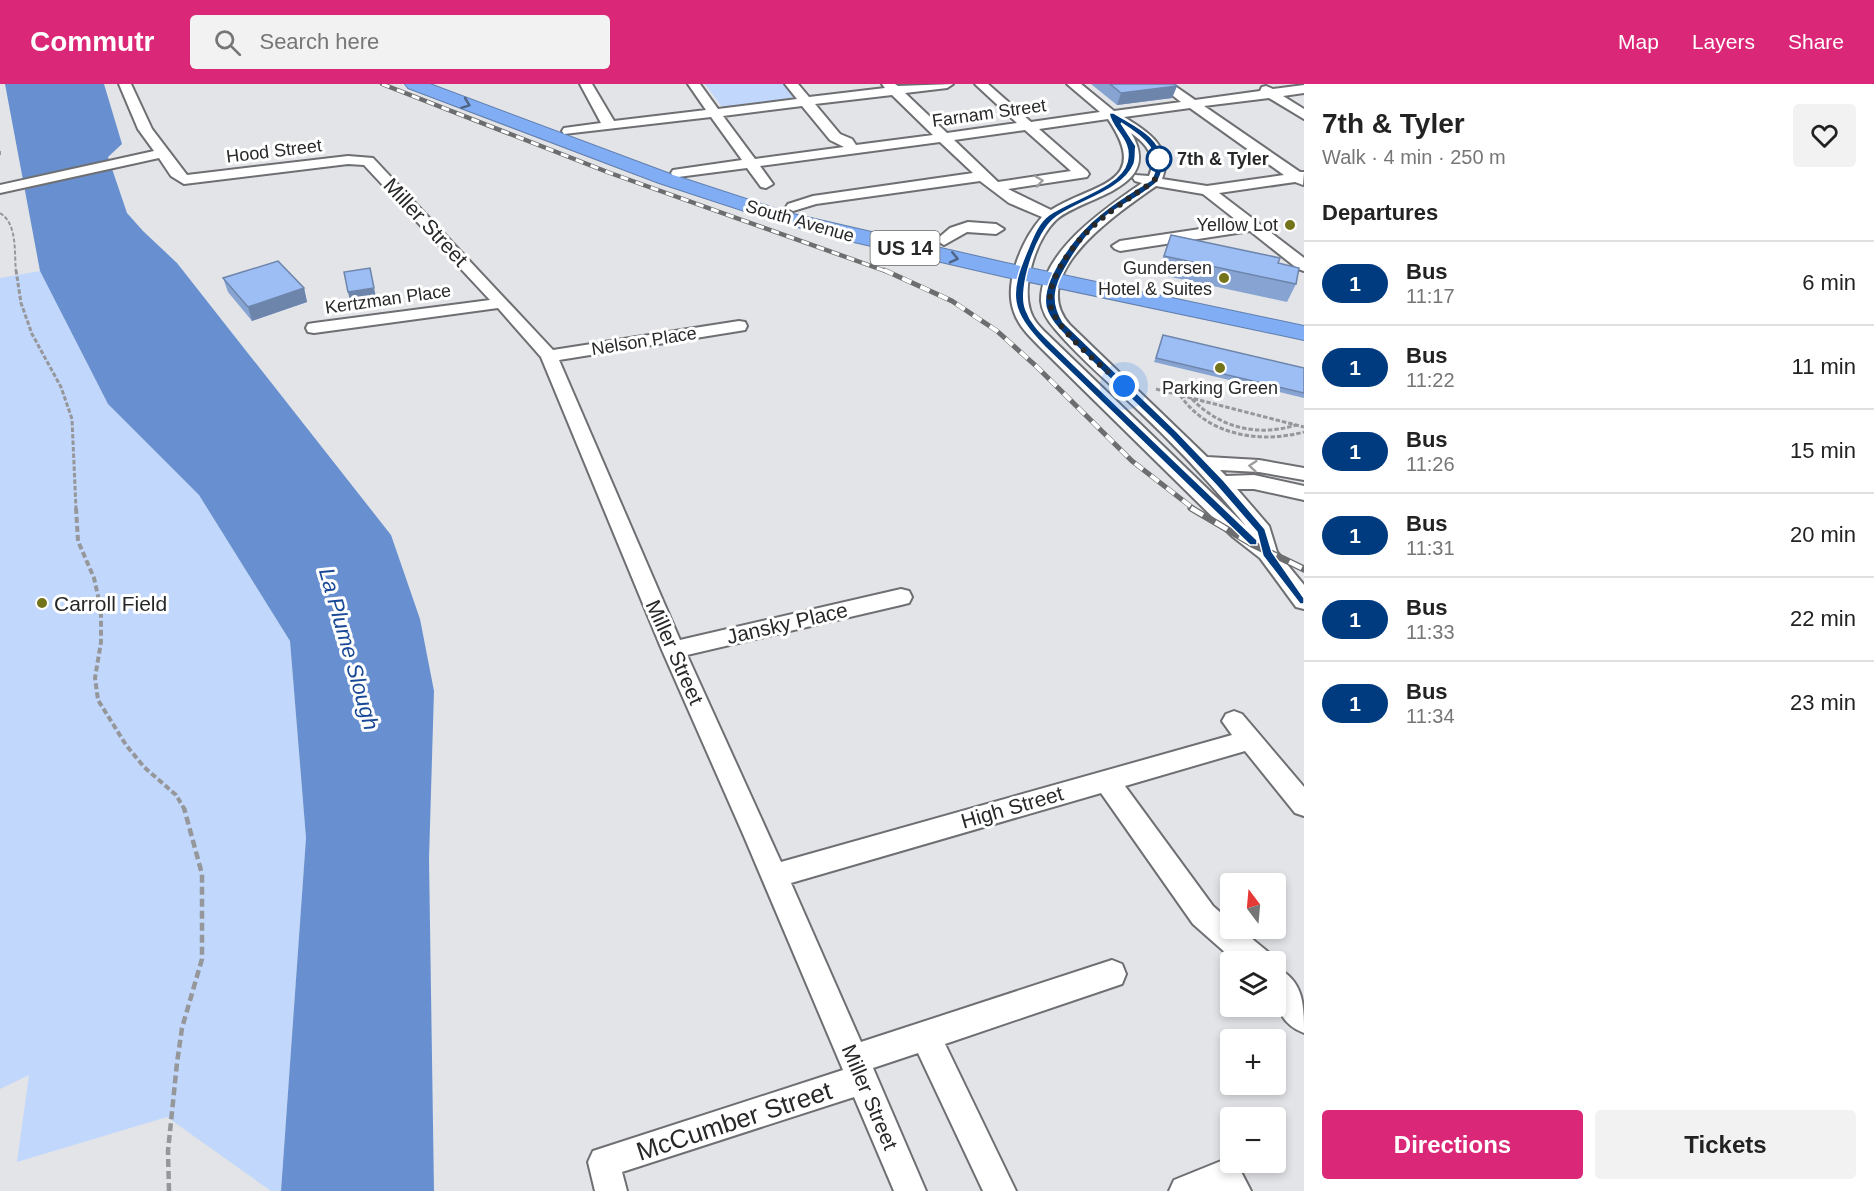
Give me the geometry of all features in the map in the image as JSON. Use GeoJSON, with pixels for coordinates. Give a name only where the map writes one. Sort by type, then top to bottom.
{"type":"FeatureCollection","features":[{"type":"Feature","properties":{"kind":"highway","name":"South Avenue"},"geometry":{"type":"LineString","coordinates":[[414,84],[715,197],[854,236],[1025,266],[1304,333]]}},
{"type":"Feature","properties":{"kind":"highway","name":"South Avenue"},"geometry":{"type":"LineString","coordinates":[[494,95],[530,116],[678,173],[793,207],[944,240],[1025,266]]}},
{"type":"Feature","properties":{"kind":"highway","name":"South Avenue"},"geometry":{"type":"LineString","coordinates":[[1057,273],[1304,321]]}},
{"type":"Feature","properties":{"kind":"street"},"geometry":{"type":"LineString","coordinates":[[0,189],[163,153],[146,129],[125,84]]}},
{"type":"Feature","properties":{"kind":"street"},"geometry":{"type":"LineString","coordinates":[[586,84],[609,125]]}},
{"type":"Feature","properties":{"kind":"street"},"geometry":{"type":"LineString","coordinates":[[694,84],[766,184]]}},
{"type":"Feature","properties":{"kind":"street"},"geometry":{"type":"LineString","coordinates":[[791,84],[835,136],[847,142],[854,150]]}},
{"type":"Feature","properties":{"kind":"street"},"geometry":{"type":"LineString","coordinates":[[569,131],[806,102],[891,87],[947,84]]}},
{"type":"Feature","properties":{"kind":"street"},"geometry":{"type":"LineString","coordinates":[[981,84],[1082,174],[995,187]]}},
{"type":"Feature","properties":{"kind":"street"},"geometry":{"type":"LineString","coordinates":[[1072,84],[1112,115],[1143,134],[1154,146],[1159,157],[1159,166],[1154,181],[1088,229],[1057,273],[1050,303],[1059,323],[1221,483],[1262,531],[1267,553]]}},
{"type":"Feature","properties":{"kind":"street"},"geometry":{"type":"LineString","coordinates":[[1164,84],[1302,178]]}},
{"type":"Feature","properties":{"kind":"street"},"geometry":{"type":"LineString","coordinates":[[1257,84],[1304,115]]}},
{"type":"Feature","properties":{"kind":"street"},"geometry":{"type":"LineString","coordinates":[[891,87],[995,187],[1014,200],[1052,216]]}},
{"type":"Feature","properties":{"kind":"street","name":"Farnam Street"},"geometry":{"type":"LineString","coordinates":[[678,173],[1304,89]]}},
{"type":"Feature","properties":{"kind":"street"},"geometry":{"type":"LineString","coordinates":[[1112,115],[1132,146],[1131,164],[1124,174],[1106,188],[1052,216],[1041,227],[1025,266],[1018,291],[1021,309],[1030,327],[1240,532],[1267,553],[1304,601]]}},
{"type":"Feature","properties":{"kind":"street","name":"Hood Street"},"geometry":{"type":"LineString","coordinates":[[163,153],[176,173],[184,180],[348,160],[368,161]]}},
{"type":"Feature","properties":{"kind":"street","name":"Miller Street"},"geometry":{"type":"LineString","coordinates":[[368,161],[549,356],[673,650],[859,1069],[910,1191]]}},
{"type":"Feature","properties":{"kind":"street"},"geometry":{"type":"LineString","coordinates":[[1124,174],[1187,189],[1207,190],[1302,178]]}},
{"type":"Feature","properties":{"kind":"street"},"geometry":{"type":"LineString","coordinates":[[793,207],[813,200],[983,176]]}},
{"type":"Feature","properties":{"kind":"street"},"geometry":{"type":"LineString","coordinates":[[1207,190],[1304,266]]}},
{"type":"Feature","properties":{"kind":"street"},"geometry":{"type":"LineString","coordinates":[[944,240],[959,228],[983,226],[996,230]]}},
{"type":"Feature","properties":{"kind":"street"},"geometry":{"type":"LineString","coordinates":[[1120,246],[1253,226]]}},
{"type":"Feature","properties":{"kind":"street"},"geometry":{"type":"LineString","coordinates":[[1221,231],[1240,247]]}},
{"type":"Feature","properties":{"kind":"street"},"geometry":{"type":"LineString","coordinates":[[1170,238],[1207,250]]}},
{"type":"Feature","properties":{"kind":"street"},"geometry":{"type":"LineString","coordinates":[[1285,272],[1304,274]]}},
{"type":"Feature","properties":{"kind":"street","name":"Kertzman Place"},"geometry":{"type":"LineString","coordinates":[[314,328],[502,303]]}},
{"type":"Feature","properties":{"kind":"street","name":"Nelson Place"},"geometry":{"type":"LineString","coordinates":[[549,356],[739,326]]}},
{"type":"Feature","properties":{"kind":"street"},"geometry":{"type":"LineString","coordinates":[[1202,463],[1259,466],[1292,474],[1304,474]]}},
{"type":"Feature","properties":{"kind":"street"},"geometry":{"type":"LineString","coordinates":[[1221,483],[1254,482],[1304,493]]}},
{"type":"Feature","properties":{"kind":"street","name":"Jansky Place"},"geometry":{"type":"LineString","coordinates":[[673,650],[901,597]]}},
{"type":"Feature","properties":{"kind":"street","name":"High Street"},"geometry":{"type":"LineString","coordinates":[[774,876],[1106,780],[1242,730],[1304,804]]}},
{"type":"Feature","properties":{"kind":"street"},"geometry":{"type":"LineString","coordinates":[[1106,780],[1203,915],[1245,951]]}},
{"type":"Feature","properties":{"kind":"street","name":"McCumber Street"},"geometry":{"type":"LineString","coordinates":[[608,1177],[859,1069],[925,1036],[1112,975]]}},
{"type":"Feature","properties":{"kind":"street"},"geometry":{"type":"LineString","coordinates":[[1286,995],[1304,1019]]}},
{"type":"Feature","properties":{"kind":"street"},"geometry":{"type":"LineString","coordinates":[[925,1036],[1000,1191]]}},
{"type":"Feature","properties":{"kind":"street"},"geometry":{"type":"LineString","coordinates":[[1185,1191],[1226,1176],[1235,1191]]}},
{"type":"Feature","properties":{"kind":"path"},"geometry":{"type":"LineString","coordinates":[[0,151],[0,156]]}},
{"type":"Feature","properties":{"kind":"path"},"geometry":{"type":"LineString","coordinates":[[0,213],[5,216],[14,232],[21,303],[32,334],[46,356],[72,419],[78,541],[94,578],[101,609],[101,642],[94,678],[98,700],[126,745],[144,767],[176,795],[187,813],[202,874],[202,959],[182,1028],[177,1063],[168,1151],[169,1191]]}},
{"type":"Feature","properties":{"kind":"path"},"geometry":{"type":"LineString","coordinates":[[1156,389],[1304,427]]}},
{"type":"Feature","properties":{"kind":"path"},"geometry":{"type":"LineString","coordinates":[[1179,395],[1193,412],[1239,434],[1265,438],[1304,432]]}},
{"type":"Feature","properties":{"kind":"path"},"geometry":{"type":"LineString","coordinates":[[1191,398],[1202,409],[1240,428],[1262,431],[1282,430],[1296,425]]}},
{"type":"Feature","properties":{"kind":"path"},"geometry":{"type":"LineString","coordinates":[[1193,412],[1202,409]]}},
{"type":"Feature","properties":{"kind":"path"},"geometry":{"type":"LineString","coordinates":[[1214,424],[1220,420]]}},
{"type":"Feature","properties":{"kind":"path"},"geometry":{"type":"LineString","coordinates":[[1239,434],[1240,428]]}},
{"type":"Feature","properties":{"kind":"path"},"geometry":{"type":"LineString","coordinates":[[1282,430],[1289,436]]}},
{"type":"Feature","properties":{"kind":"path"},"geometry":{"type":"LineString","coordinates":[[1262,431],[1265,438]]}},
{"type":"Feature","properties":{"kind":"shaded area"},"geometry":{"type":"Polygon","coordinates":[[[705,84],[783,84],[795,98],[722,107],[705,84]]]}},
{"type":"Feature","properties":{"kind":"shaded area"},"geometry":{"type":"Polygon","coordinates":[[[40,271],[108,404],[199,495],[290,641],[306,838],[281,1191],[271,1191],[167,1117],[17,1162],[29,1075],[0,1089],[0,278],[40,271]]]}},
{"type":"Feature","properties":{"kind":"water","name":"La Plume Slough"},"geometry":{"type":"Polygon","coordinates":[[[5,84],[104,84],[122,144],[108,157],[127,213],[177,263],[391,535],[420,619],[434,691],[429,859],[434,1191],[281,1191],[306,838],[290,641],[199,495],[108,404],[40,271],[5,84]]]}},
{"type":"Feature","properties":{"kind":"building"},"geometry":{"type":"Polygon","coordinates":[[[1110,84],[1174,84],[1177,86],[1121,93],[1110,84]]]}},
{"type":"Feature","properties":{"kind":"building"},"geometry":{"type":"Polygon","coordinates":[[[1171,235],[1280,258],[1278,263],[1299,268],[1296,284],[1164,256],[1171,235]]]}},
{"type":"Feature","properties":{"kind":"building"},"geometry":{"type":"Polygon","coordinates":[[[278,261],[304,288],[248,307],[223,278],[278,261]]]}},
{"type":"Feature","properties":{"kind":"building"},"geometry":{"type":"Polygon","coordinates":[[[370,268],[374,288],[348,292],[344,272],[370,268]]]}},
{"type":"Feature","properties":{"kind":"building"},"geometry":{"type":"Polygon","coordinates":[[[1163,335],[1304,368],[1304,393],[1156,358],[1163,335]]]}},
{"type":"Feature","properties":{"kind":"railway"},"geometry":{"type":"LineString","coordinates":[[382,84],[610,173],[888,272]]}},
{"type":"Feature","properties":{"kind":"railway"},"geometry":{"type":"LineString","coordinates":[[884,270],[952,301],[997,331],[1036,366],[1132,461],[1194,509]]}},
{"type":"Feature","properties":{"kind":"railway"},"geometry":{"type":"LineString","coordinates":[[1191,508],[1252,544],[1304,569]]}},
{"type":"Feature","properties":{"kind":"bus line","name":"1"},"geometry":{"type":"LineString","coordinates":[[1253,543],[1030,327],[1021,309],[1018,291],[1022,274],[1041,227],[1052,216],[1118,180],[1131,164],[1132,146],[1112,115],[1143,134],[1154,146],[1159,157],[1158,174],[1154,181],[1103,216],[1075,244],[1053,280],[1049,297],[1051,309],[1059,323],[1074,339],[1174,434],[1221,483],[1262,531],[1267,553],[1304,601]]}},
{"type":"Feature","properties":{"kind":"place","name":"7th & Tyler"},"geometry":{"type":"Point","coordinates":[1159,159]}},
{"type":"Feature","properties":{"kind":"place","name":"Yellow Lot"},"geometry":{"type":"Point","coordinates":[1290,225]}},
{"type":"Feature","properties":{"kind":"place","name":"Gundersen Hotel & Suites"},"geometry":{"type":"Point","coordinates":[1224,278]}},
{"type":"Feature","properties":{"kind":"place","name":"Parking Green"},"geometry":{"type":"Point","coordinates":[1220,368]}},
{"type":"Feature","properties":{"kind":"place","name":"Carroll Field"},"geometry":{"type":"Point","coordinates":[42,603]}},
{"type":"Feature","properties":{"kind":"route"},"geometry":{"type":"LineString","coordinates":[[1124,386],[1059,323],[1051,309],[1049,297],[1053,280],[1075,244],[1103,216],[1154,181],[1158,174],[1159,157],[1159,159]]}}]}
